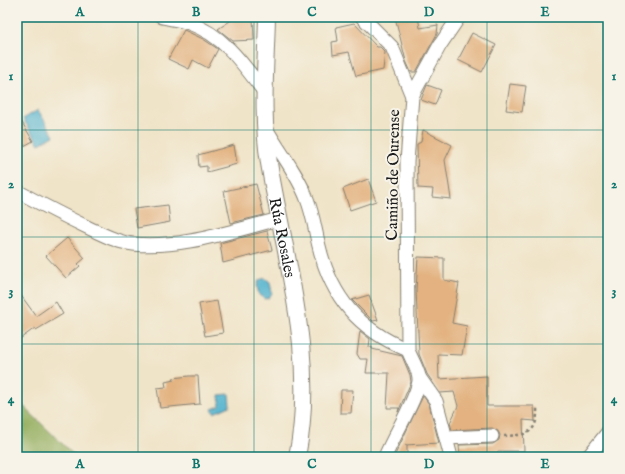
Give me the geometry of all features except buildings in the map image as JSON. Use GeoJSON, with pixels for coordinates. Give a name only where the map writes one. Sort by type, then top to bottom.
{"type":"FeatureCollection","features":[{"type":"Feature","properties":{"kind":"street"},"geometry":{"type":"LineString","coordinates":[[162,17],[188,22],[224,42],[240,59],[265,93]]}},
{"type":"Feature","properties":{"kind":"street","name":"Rúa Rosales"},"geometry":{"type":"LineString","coordinates":[[267,17],[265,127],[269,162],[295,289],[302,346],[303,397],[297,457]]}},
{"type":"Feature","properties":{"kind":"street","name":"Camiño de Ourense"},"geometry":{"type":"LineString","coordinates":[[362,17],[392,47],[412,96],[407,162],[408,350]]}},
{"type":"Feature","properties":{"kind":"street"},"geometry":{"type":"LineString","coordinates":[[412,96],[440,45],[459,17]]}},
{"type":"Feature","properties":{"kind":"street"},"geometry":{"type":"LineString","coordinates":[[265,127],[288,162],[307,198],[323,263],[339,297],[356,317],[371,329],[390,342],[408,350],[419,377],[436,401],[451,457]]}},
{"type":"Feature","properties":{"kind":"street"},"geometry":{"type":"LineString","coordinates":[[17,191],[53,211],[108,237],[132,244],[171,243],[201,238],[280,218]]}},
{"type":"Feature","properties":{"kind":"street"},"geometry":{"type":"LineString","coordinates":[[384,457],[390,442],[414,396],[419,377]]}},
{"type":"Feature","properties":{"kind":"street"},"geometry":{"type":"LineString","coordinates":[[588,457],[608,432]]}},
{"type":"Feature","properties":{"kind":"street"},"geometry":{"type":"LineString","coordinates":[[446,438],[492,436]]}},
{"type":"Feature","properties":{"kind":"path"},"geometry":{"type":"LineString","coordinates":[[492,436],[522,435],[530,431],[536,425],[537,408]]}},
{"type":"Feature","properties":{"kind":"green space"},"geometry":{"type":"Polygon","coordinates":[[[17,400],[76,457],[17,457],[17,400]]]}},
{"type":"Feature","properties":{"kind":"water"},"geometry":{"type":"Polygon","coordinates":[[[38,110],[54,136],[39,144],[23,119],[38,110]]]}},
{"type":"Feature","properties":{"kind":"water"},"geometry":{"type":"Polygon","coordinates":[[[265,278],[270,282],[272,293],[269,298],[265,299],[259,295],[257,286],[259,280],[265,278]]]}},
{"type":"Feature","properties":{"kind":"water"},"geometry":{"type":"Polygon","coordinates":[[[229,394],[230,406],[214,413],[212,409],[220,406],[219,395],[229,394]]]}}]}
